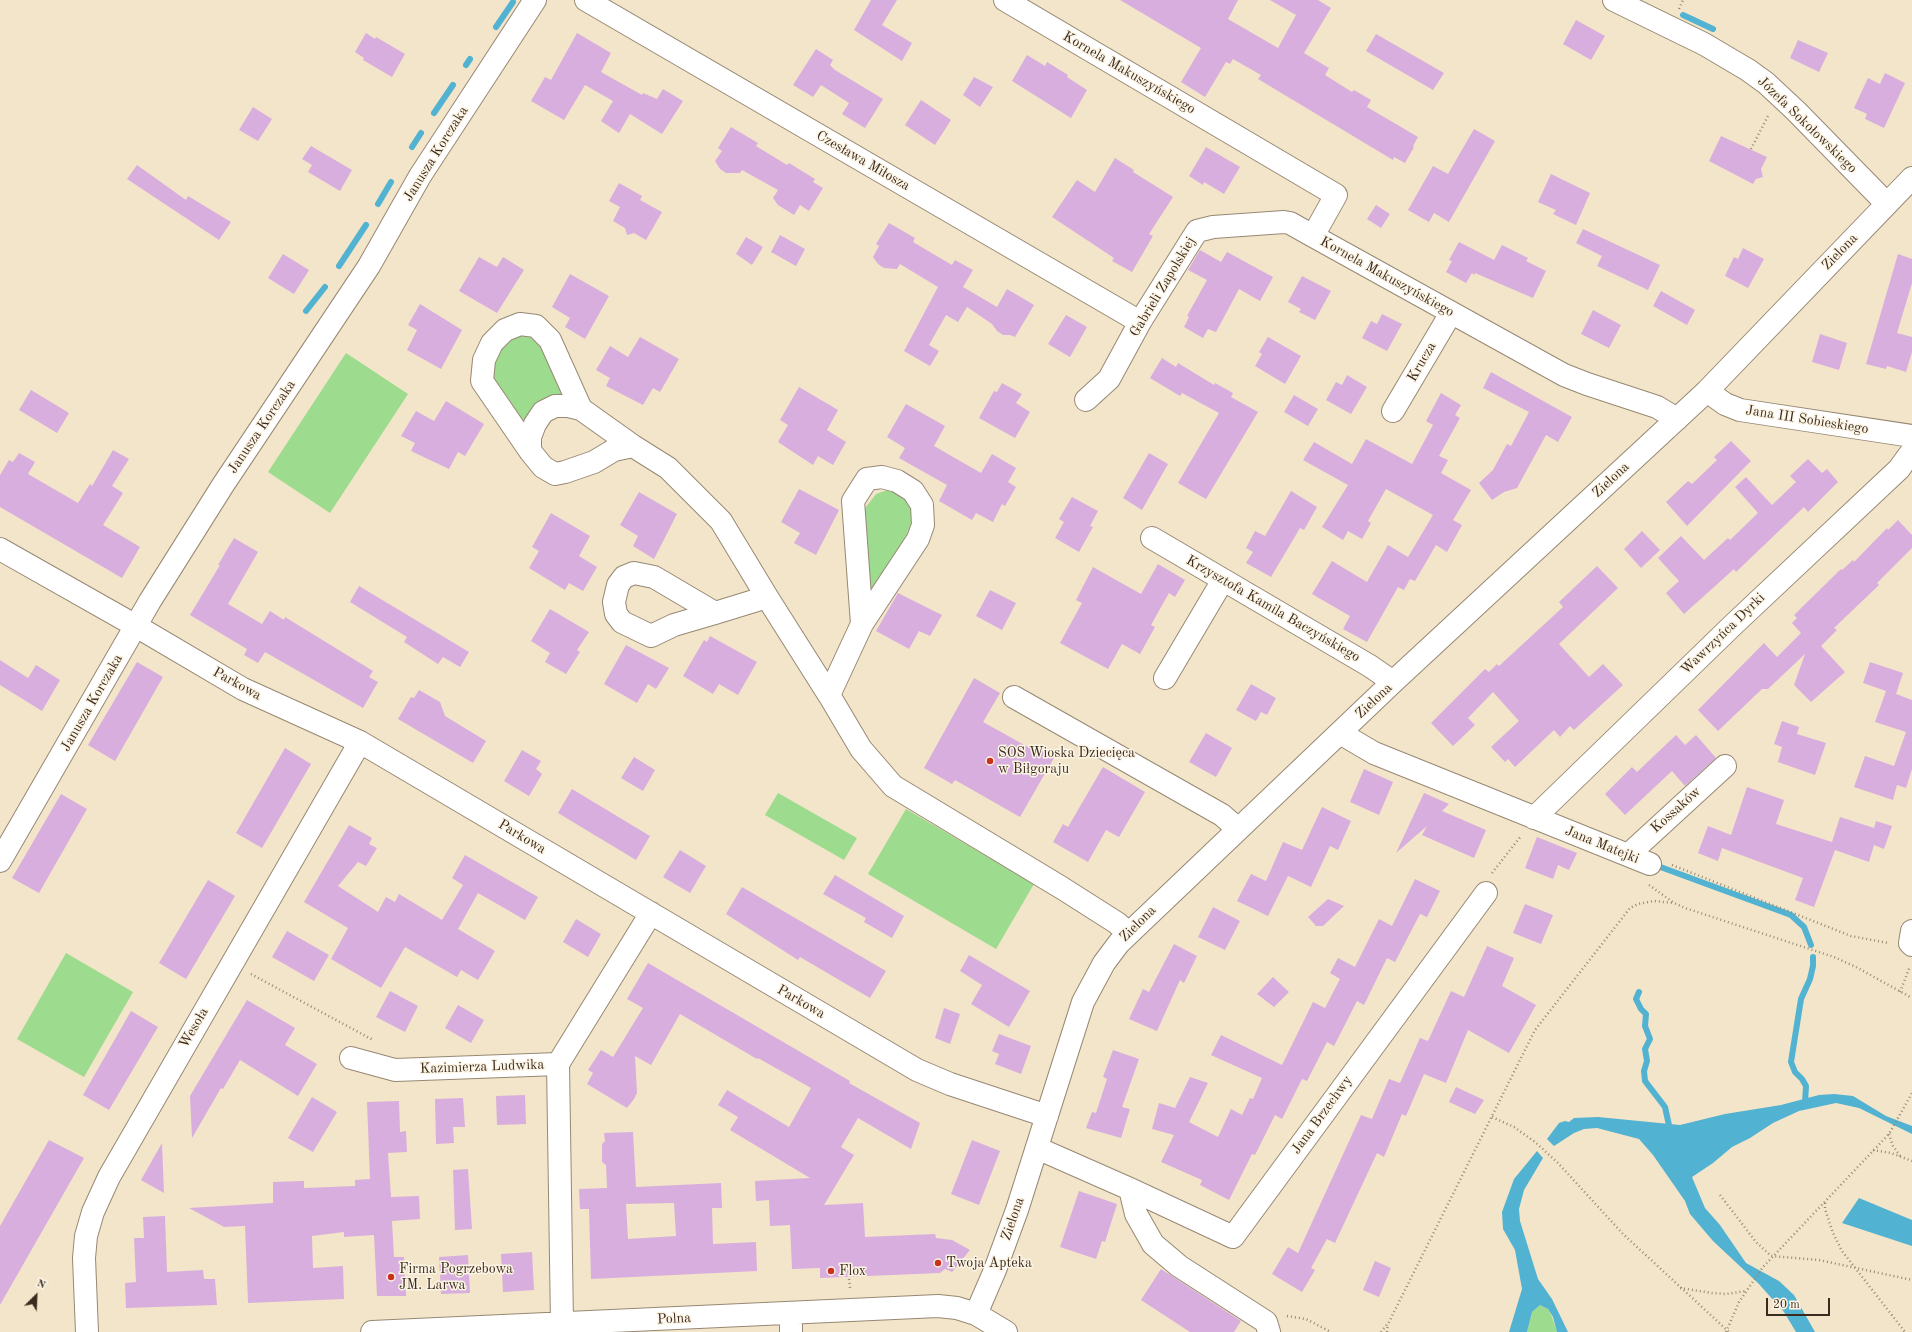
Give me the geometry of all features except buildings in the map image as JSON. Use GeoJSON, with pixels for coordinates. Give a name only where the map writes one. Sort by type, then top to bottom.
{"type":"FeatureCollection","features":[{"type":"Feature","properties":{"kind":"street","name":"Janusza Korczaka"},"geometry":{"type":"LineString","coordinates":[[0,861],[136,626],[223,485],[372,261],[420,176],[535,0]]}},
{"type":"Feature","properties":{"kind":"street","name":"Czesława Miłosza"},"geometry":{"type":"LineString","coordinates":[[586,0],[1140,322]]}},
{"type":"Feature","properties":{"kind":"street","name":"Kornela Makuszyńskiego"},"geometry":{"type":"LineString","coordinates":[[1005,0],[1336,195],[1313,236],[1564,375],[1657,407],[1677,419]]}},
{"type":"Feature","properties":{"kind":"street","name":"Józefa Sokołowskiego"},"geometry":{"type":"LineString","coordinates":[[1614,0],[1704,44],[1748,70],[1766,83],[1796,111],[1887,204]]}},
{"type":"Feature","properties":{"kind":"street","name":"Zielona"},"geometry":{"type":"LineString","coordinates":[[976,1314],[1003,1250],[1083,1002],[1104,963],[1128,933],[1394,682],[1707,391],[1912,178]]}},
{"type":"Feature","properties":{"kind":"street","name":"Gabrieli Zapolskiej"},"geometry":{"type":"LineString","coordinates":[[1086,400],[1108,379],[1140,322],[1197,231],[1213,227],[1284,222],[1290,223],[1313,236]]}},
{"type":"Feature","properties":{"kind":"street","name":"Krucza"},"geometry":{"type":"LineString","coordinates":[[1393,411],[1451,313]]}},
{"type":"Feature","properties":{"kind":"street"},"geometry":{"type":"LineString","coordinates":[[581,409],[550,340],[536,326],[520,324],[505,330],[492,343],[484,360],[482,381],[530,451],[543,467],[555,474],[581,468],[614,450],[633,446]]}},
{"type":"Feature","properties":{"kind":"street","name":"Jana III Sobieskiego"},"geometry":{"type":"LineString","coordinates":[[1707,391],[1725,404],[1740,410],[1912,436]]}},
{"type":"Feature","properties":{"kind":"street"},"geometry":{"type":"LineString","coordinates":[[530,451],[530,437],[535,424],[543,412],[555,406],[568,406],[581,409],[633,446],[668,468],[721,521],[861,749],[893,786],[1062,888],[1117,923],[1128,933]]}},
{"type":"Feature","properties":{"kind":"street","name":"Wawrzyńca Dyrki"},"geometry":{"type":"LineString","coordinates":[[1534,818],[1723,635],[1898,469],[1912,452]]}},
{"type":"Feature","properties":{"kind":"street"},"geometry":{"type":"LineString","coordinates":[[829,695],[862,624],[918,539],[923,525],[922,505],[913,491],[897,481],[882,477],[867,479],[853,501],[862,624]]}},
{"type":"Feature","properties":{"kind":"street","name":"Krzysztofa Kamila Baczyńskiego"},"geometry":{"type":"LineString","coordinates":[[1152,538],[1370,666],[1394,682]]}},
{"type":"Feature","properties":{"kind":"street","name":"Parkowa"},"geometry":{"type":"LineString","coordinates":[[0,549],[256,696],[360,742],[917,1070],[950,1084],[1047,1116]]}},
{"type":"Feature","properties":{"kind":"street"},"geometry":{"type":"LineString","coordinates":[[1165,678],[1223,580]]}},
{"type":"Feature","properties":{"kind":"street"},"geometry":{"type":"LineString","coordinates":[[715,613],[767,597]]}},
{"type":"Feature","properties":{"kind":"street"},"geometry":{"type":"LineString","coordinates":[[1014,697],[1222,815],[1238,829]]}},
{"type":"Feature","properties":{"kind":"street","name":"Jana Matejki"},"geometry":{"type":"LineString","coordinates":[[1340,733],[1374,753],[1628,855],[1648,874]]}},
{"type":"Feature","properties":{"kind":"street","name":"Wesoła"},"geometry":{"type":"LineString","coordinates":[[87,1332],[84,1258],[86,1236],[93,1212],[124,1148],[360,742]]}},
{"type":"Feature","properties":{"kind":"street","name":"Kossaków"},"geometry":{"type":"LineString","coordinates":[[1628,855],[1725,766]]}},
{"type":"Feature","properties":{"kind":"street","name":"Jana Brzechwy"},"geometry":{"type":"LineString","coordinates":[[1037,1148],[1130,1188],[1233,1237],[1486,893]]}},
{"type":"Feature","properties":{"kind":"street","name":"Kazimierza Ludwika"},"geometry":{"type":"LineString","coordinates":[[351,1058],[395,1070],[558,1064],[650,913]]}},
{"type":"Feature","properties":{"kind":"street"},"geometry":{"type":"LineString","coordinates":[[558,1064],[562,1324]]}},
{"type":"Feature","properties":{"kind":"street"},"geometry":{"type":"LineString","coordinates":[[1130,1188],[1136,1214],[1153,1244],[1179,1266],[1267,1327]]}},
{"type":"Feature","properties":{"kind":"street","name":"Polna"},"geometry":{"type":"LineString","coordinates":[[372,1332],[562,1324],[791,1322],[938,1306],[957,1308],[976,1314],[1006,1332]]}},
{"type":"Feature","properties":{"kind":"path"},"geometry":{"type":"LineString","coordinates":[[1752,149],[1770,112]]}},
{"type":"Feature","properties":{"kind":"path"},"geometry":{"type":"LineString","coordinates":[[1486,893],[1492,874],[1534,818]]}},
{"type":"Feature","properties":{"kind":"path","name":"Jana Matejki"},"geometry":{"type":"LineString","coordinates":[[1648,874],[1653,858],[1851,936],[1881,942],[1912,945]]}},
{"type":"Feature","properties":{"kind":"path"},"geometry":{"type":"LineString","coordinates":[[1648,874],[1674,903]]}},
{"type":"Feature","properties":{"kind":"path"},"geometry":{"type":"LineString","coordinates":[[1381,1332],[1389,1322],[1535,1030],[1630,908],[1638,904],[1654,900],[1674,903],[1834,957],[1856,967],[1912,998]]}},
{"type":"Feature","properties":{"kind":"path"},"geometry":{"type":"LineString","coordinates":[[1900,992],[1912,945]]}},
{"type":"Feature","properties":{"kind":"path"},"geometry":{"type":"LineString","coordinates":[[231,964],[375,1041]]}},
{"type":"Feature","properties":{"kind":"path"},"geometry":{"type":"LineString","coordinates":[[1492,1117],[1514,1127],[1535,1142],[1558,1163],[1623,1234],[1727,1331],[1732,1314],[1746,1291],[1771,1256],[1825,1203],[1889,1134],[1912,1093]]}},
{"type":"Feature","properties":{"kind":"path"},"geometry":{"type":"LineString","coordinates":[[1889,1134],[1893,1146],[1900,1156]]}},
{"type":"Feature","properties":{"kind":"path"},"geometry":{"type":"LineString","coordinates":[[1873,1150],[1900,1156],[1912,1161]]}},
{"type":"Feature","properties":{"kind":"path"},"geometry":{"type":"LineString","coordinates":[[1720,1195],[1756,1242],[1771,1256],[1820,1260],[1912,1280]]}},
{"type":"Feature","properties":{"kind":"path"},"geometry":{"type":"LineString","coordinates":[[1825,1203],[1825,1210],[1833,1233],[1854,1268],[1905,1332]]}},
{"type":"Feature","properties":{"kind":"path"},"geometry":{"type":"LineString","coordinates":[[849,1279],[850,1293]]}},
{"type":"Feature","properties":{"kind":"path"},"geometry":{"type":"LineString","coordinates":[[1680,1288],[1712,1294],[1726,1294],[1746,1291]]}},
{"type":"Feature","properties":{"kind":"path"},"geometry":{"type":"LineString","coordinates":[[1267,1327],[1282,1316],[1291,1316],[1306,1319],[1331,1332]]}},
{"type":"Feature","properties":{"kind":"path"},"geometry":{"type":"LineString","coordinates":[[1387,1332],[1389,1322]]}},
{"type":"Feature","properties":{"kind":"green space"},"geometry":{"type":"Polygon","coordinates":[[[510,334],[536,335],[572,403],[526,427],[485,376],[510,334]]]}},
{"type":"Feature","properties":{"kind":"green space"},"geometry":{"type":"Polygon","coordinates":[[[346,353],[408,394],[330,513],[268,472],[346,353]]]}},
{"type":"Feature","properties":{"kind":"green space"},"geometry":{"type":"Polygon","coordinates":[[[893,488],[908,496],[916,514],[902,544],[872,593],[860,527],[862,512],[876,494],[893,488]]]}},
{"type":"Feature","properties":{"kind":"green space"},"geometry":{"type":"Polygon","coordinates":[[[778,793],[857,838],[844,860],[765,815],[778,793]]]}},
{"type":"Feature","properties":{"kind":"green space"},"geometry":{"type":"Polygon","coordinates":[[[906,809],[1034,884],[996,949],[868,874],[906,809]]]}},
{"type":"Feature","properties":{"kind":"green space"},"geometry":{"type":"Polygon","coordinates":[[[66,953],[133,992],[84,1077],[17,1039],[66,953]]]}},
{"type":"Feature","properties":{"kind":"green space"},"geometry":{"type":"Polygon","coordinates":[[[1540,1305],[1548,1309],[1557,1332],[1527,1332],[1532,1312],[1540,1305]]]}},
{"type":"Feature","properties":{"kind":"water"},"geometry":{"type":"Polygon","coordinates":[[[1834,1094],[1853,1096],[1886,1116],[1912,1126],[1912,1134],[1859,1108],[1836,1103],[1799,1111],[1773,1123],[1750,1138],[1732,1147],[1713,1163],[1692,1177],[1705,1208],[1720,1225],[1746,1263],[1779,1281],[1794,1295],[1815,1332],[1796,1332],[1784,1312],[1758,1283],[1713,1241],[1690,1214],[1685,1201],[1653,1155],[1639,1139],[1597,1128],[1584,1129],[1574,1133],[1554,1146],[1547,1139],[1559,1123],[1565,1121],[1569,1122],[1574,1118],[1598,1117],[1680,1125],[1725,1114],[1781,1105],[1819,1095],[1834,1094]]]}},
{"type":"Feature","properties":{"kind":"water"},"geometry":{"type":"Polygon","coordinates":[[[1537,1151],[1543,1158],[1524,1190],[1519,1209],[1520,1221],[1538,1279],[1552,1299],[1568,1332],[1557,1332],[1553,1317],[1548,1309],[1540,1305],[1532,1312],[1527,1332],[1509,1332],[1522,1289],[1515,1250],[1503,1229],[1502,1212],[1514,1179],[1537,1151]]]}},
{"type":"Feature","properties":{"kind":"water"},"geometry":{"type":"Polygon","coordinates":[[[1859,1198],[1912,1220],[1912,1246],[1842,1223],[1859,1198]]]}},
{"type":"Feature","properties":{"kind":"waterway"},"geometry":{"type":"LineString","coordinates":[[496,27],[513,2]]}},
{"type":"Feature","properties":{"kind":"waterway"},"geometry":{"type":"LineString","coordinates":[[1683,15],[1713,29]]}},
{"type":"Feature","properties":{"kind":"waterway"},"geometry":{"type":"LineString","coordinates":[[466,65],[470,59]]}},
{"type":"Feature","properties":{"kind":"waterway"},"geometry":{"type":"LineString","coordinates":[[434,113],[453,85]]}},
{"type":"Feature","properties":{"kind":"waterway"},"geometry":{"type":"LineString","coordinates":[[412,147],[421,133]]}},
{"type":"Feature","properties":{"kind":"waterway"},"geometry":{"type":"LineString","coordinates":[[378,204],[391,182]]}},
{"type":"Feature","properties":{"kind":"waterway"},"geometry":{"type":"LineString","coordinates":[[339,266],[366,225]]}},
{"type":"Feature","properties":{"kind":"waterway"},"geometry":{"type":"LineString","coordinates":[[306,311],[325,287]]}},
{"type":"Feature","properties":{"kind":"waterway"},"geometry":{"type":"LineString","coordinates":[[1655,865],[1791,915],[1804,927],[1811,945]]}},
{"type":"Feature","properties":{"kind":"waterway"},"geometry":{"type":"LineString","coordinates":[[1805,1103],[1806,1086],[1795,1072],[1791,1062],[1801,999],[1810,979],[1813,966],[1813,957]]}},
{"type":"Feature","properties":{"kind":"waterway"},"geometry":{"type":"LineString","coordinates":[[1639,992],[1636,999],[1641,1009],[1646,1014],[1645,1026],[1650,1039],[1645,1049],[1647,1061],[1644,1071],[1645,1081],[1665,1107],[1670,1130]]}},
{"type":"Feature","properties":{"kind":"place","name":"SOS Wioska Dziecięca w Biłgoraju"},"geometry":{"type":"Point","coordinates":[990,761]}},
{"type":"Feature","properties":{"kind":"place","name":"Twoja Apteka"},"geometry":{"type":"Point","coordinates":[938,1263]}},
{"type":"Feature","properties":{"kind":"place","name":"Flox"},"geometry":{"type":"Point","coordinates":[831,1271]}},
{"type":"Feature","properties":{"kind":"place","name":"Firma Pogrzebowa JM. Larwa"},"geometry":{"type":"Point","coordinates":[391,1277]}}]}
